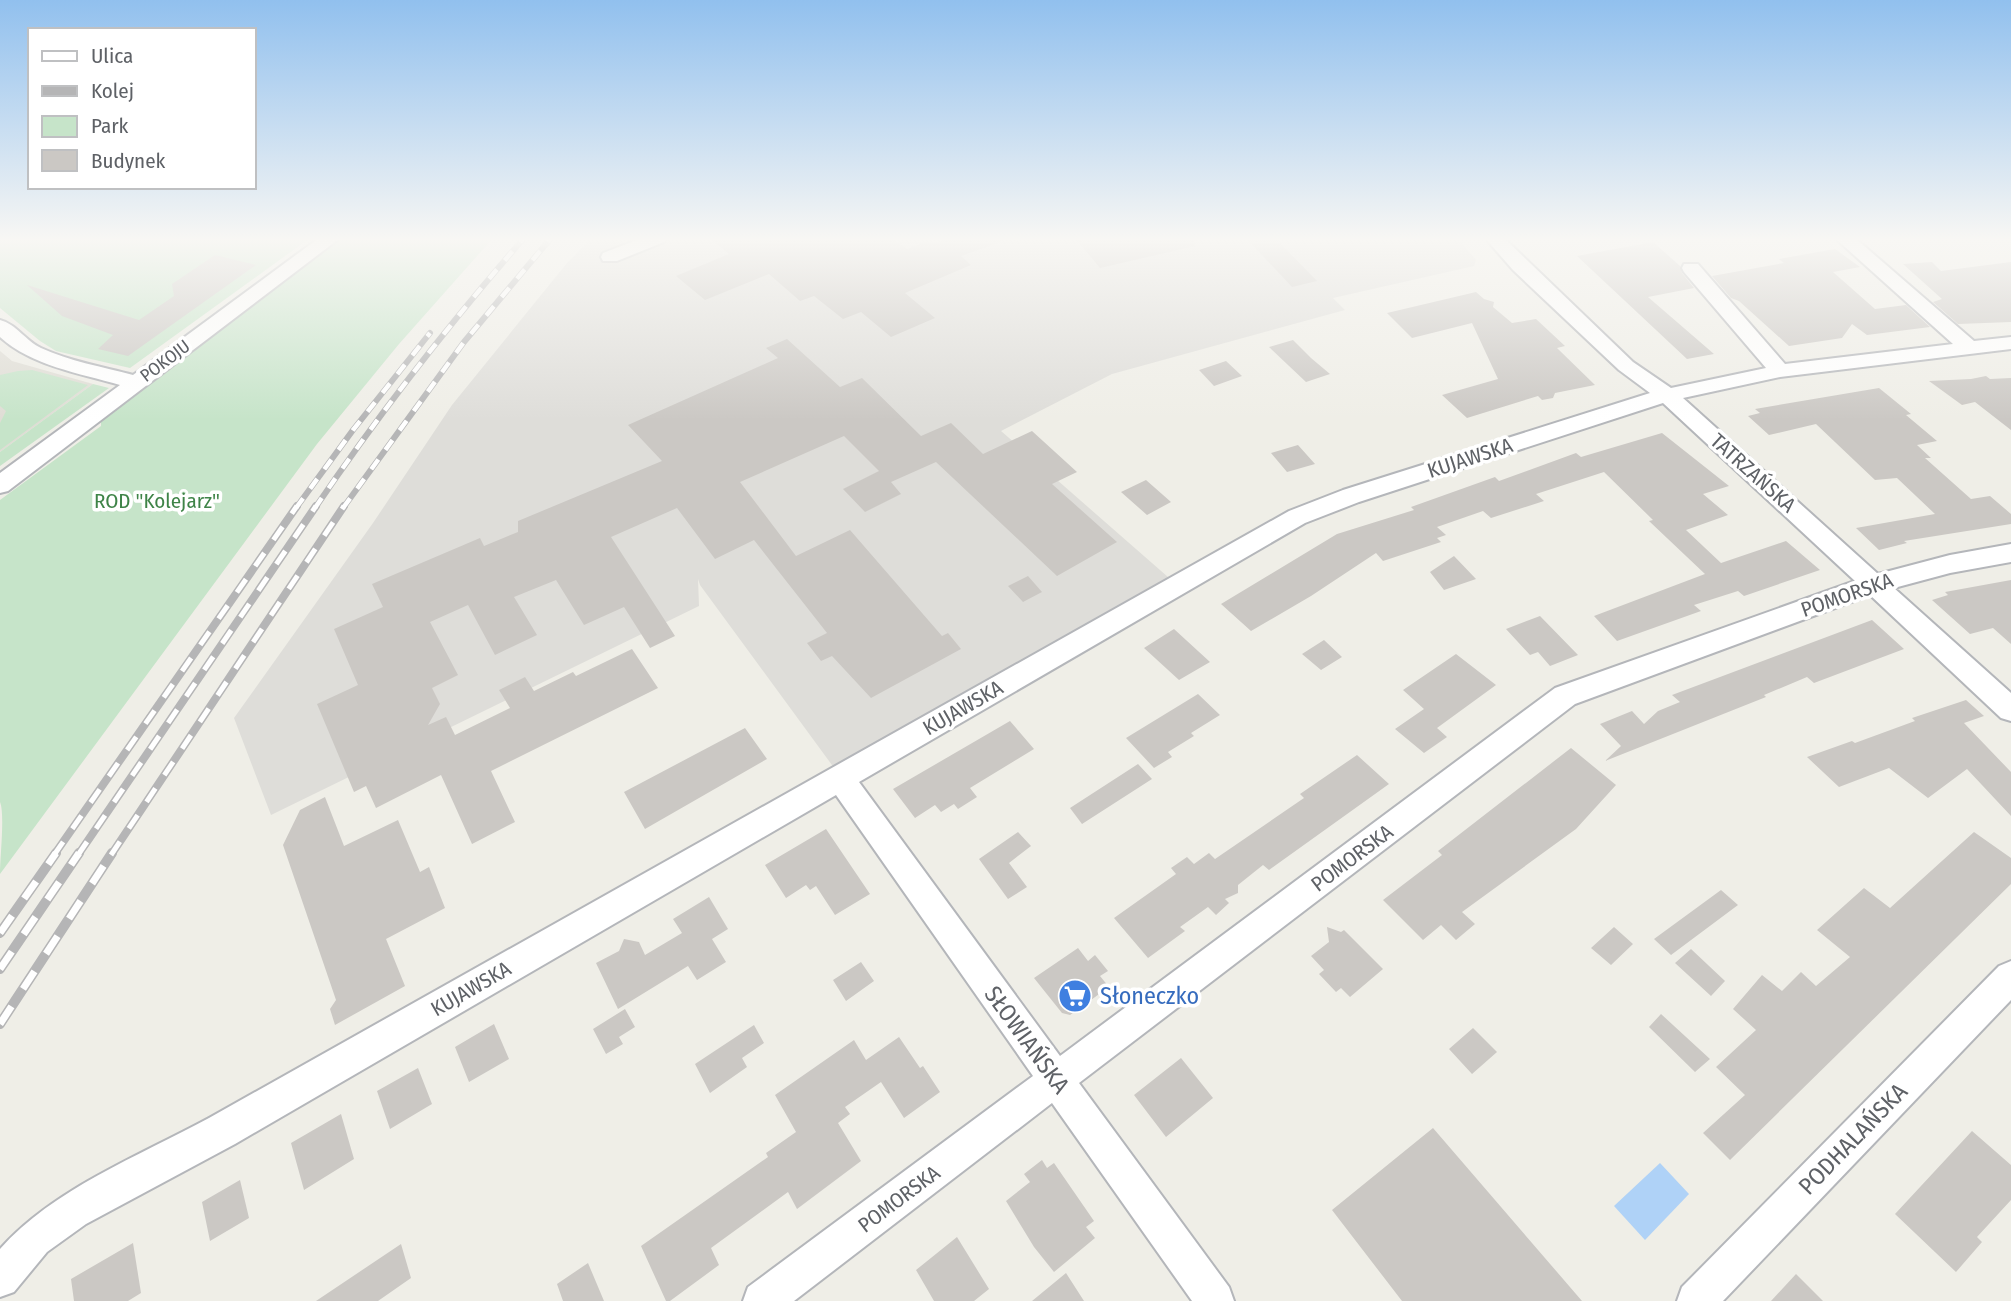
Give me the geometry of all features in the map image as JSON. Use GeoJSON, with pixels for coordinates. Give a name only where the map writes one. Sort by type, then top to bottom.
{"type":"FeatureCollection","features":[{"type":"Feature","properties":{"kind":"street","name":"POKOJU"},"geometry":{"type":"LineString","coordinates":[[0,485],[249,299]]}},
{"type":"Feature","properties":{"kind":"street","name":"TATRZAŃSKA"},"geometry":{"type":"LineString","coordinates":[[1555,299],[1626,366],[1667,395],[2011,710]]}},
{"type":"Feature","properties":{"kind":"street"},"geometry":{"type":"LineString","coordinates":[[1718,299],[1780,371]]}},
{"type":"Feature","properties":{"kind":"street"},"geometry":{"type":"LineString","coordinates":[[1914,299],[1970,348]]}},
{"type":"Feature","properties":{"kind":"street"},"geometry":{"type":"LineString","coordinates":[[0,326],[22,346],[37,354],[136,383]]}},
{"type":"Feature","properties":{"kind":"street","name":"KUJAWSKA"},"geometry":{"type":"LineString","coordinates":[[0,1278],[34,1239],[73,1211],[222,1131],[1297,517],[1351,496],[1667,395],[1780,371],[2011,343]]}},
{"type":"Feature","properties":{"kind":"street","name":"POMORSKA"},"geometry":{"type":"LineString","coordinates":[[762,1301],[1565,696],[1874,584],[1950,564],[2011,553]]}},
{"type":"Feature","properties":{"kind":"street","name":"SŁOWIAŃSKA"},"geometry":{"type":"LineString","coordinates":[[840,778],[1215,1301]]}},
{"type":"Feature","properties":{"kind":"street","name":"PODHALAŃSKA"},"geometry":{"type":"LineString","coordinates":[[1696,1301],[2011,977]]}},
{"type":"Feature","properties":{"kind":"shaded area"},"geometry":{"type":"Polygon","coordinates":[[[538,299],[1334,299],[1345,310],[1112,374],[1001,431],[1176,584],[840,776],[698,579],[699,606],[271,815],[234,718],[373,523],[452,405],[538,299]]]}},
{"type":"Feature","properties":{"kind":"shaded area"},"geometry":{"type":"Polygon","coordinates":[[[0,351],[12,361],[93,384],[0,452],[0,351]]]}},
{"type":"Feature","properties":{"kind":"green space"},"geometry":{"type":"Polygon","coordinates":[[[0,299],[226,299],[130,368],[56,351],[0,308],[0,299]]]}},
{"type":"Feature","properties":{"kind":"green space","name":"ROD \"Kolejarz\""},"geometry":{"type":"Polygon","coordinates":[[[260,299],[439,299],[317,444],[0,874],[0,500],[101,426],[101,417],[260,299]]]}},
{"type":"Feature","properties":{"kind":"green space"},"geometry":{"type":"Polygon","coordinates":[[[32,370],[88,385],[0,450],[0,423],[6,411],[0,406],[0,375],[32,370]]]}},
{"type":"Feature","properties":{"kind":"green space"},"geometry":{"type":"Polygon","coordinates":[[[93,384],[109,388],[0,466],[0,452],[93,384]]]}},
{"type":"Feature","properties":{"kind":"water"},"geometry":{"type":"Polygon","coordinates":[[[1660,1163],[1689,1194],[1645,1240],[1614,1206],[1660,1163]]]}},
{"type":"Feature","properties":{"kind":"building"},"geometry":{"type":"Polygon","coordinates":[[[42,299],[71,299],[139,320],[170,299],[209,299],[128,356],[98,349],[113,335],[62,316],[42,299]]]}},
{"type":"Feature","properties":{"kind":"building"},"geometry":{"type":"Polygon","coordinates":[[[817,299],[912,299],[935,318],[891,337],[861,312],[843,319],[817,299]]]}},
{"type":"Feature","properties":{"kind":"building"},"geometry":{"type":"Polygon","coordinates":[[[1448,299],[1484,299],[1494,302],[1493,307],[1512,323],[1536,319],[1565,346],[1557,348],[1595,385],[1555,393],[1553,398],[1542,400],[1538,396],[1467,418],[1442,395],[1498,379],[1472,323],[1412,338],[1387,313],[1448,299]]]}},
{"type":"Feature","properties":{"kind":"building"},"geometry":{"type":"Polygon","coordinates":[[[1623,299],[1650,299],[1714,354],[1687,359],[1623,299]]]}},
{"type":"Feature","properties":{"kind":"building"},"geometry":{"type":"Polygon","coordinates":[[[1733,299],[1863,299],[1875,309],[1906,305],[1930,327],[1867,335],[1852,324],[1842,338],[1789,346],[1739,301],[1733,299]]]}},
{"type":"Feature","properties":{"kind":"building"},"geometry":{"type":"Polygon","coordinates":[[[1942,299],[2011,299],[2011,322],[1958,324],[1933,302],[1942,299]]]}},
{"type":"Feature","properties":{"kind":"building"},"geometry":{"type":"Polygon","coordinates":[[[787,339],[840,387],[862,378],[921,436],[951,423],[983,454],[1032,431],[1077,472],[1052,484],[1117,542],[1057,576],[936,462],[891,482],[901,494],[865,512],[843,489],[879,471],[844,436],[740,482],[796,556],[850,530],[942,636],[948,633],[961,649],[871,698],[832,656],[821,661],[807,643],[827,633],[754,540],[715,559],[677,508],[611,537],[675,636],[650,648],[624,607],[584,625],[556,580],[514,597],[537,635],[495,655],[468,605],[430,622],[458,675],[432,688],[440,704],[428,725],[446,717],[455,735],[510,708],[499,690],[525,677],[534,691],[573,672],[576,676],[632,649],[658,688],[491,771],[515,822],[472,844],[441,775],[376,808],[366,786],[354,792],[317,704],[358,685],[334,629],[383,607],[372,584],[480,538],[484,546],[518,532],[518,521],[662,461],[628,425],[778,358],[766,348],[787,339]]]}},
{"type":"Feature","properties":{"kind":"building"},"geometry":{"type":"Polygon","coordinates":[[[1293,340],[1330,374],[1306,382],[1269,347],[1293,340]]]}},
{"type":"Feature","properties":{"kind":"building"},"geometry":{"type":"Polygon","coordinates":[[[1226,361],[1242,376],[1214,386],[1199,370],[1226,361]]]}},
{"type":"Feature","properties":{"kind":"building"},"geometry":{"type":"Polygon","coordinates":[[[1986,376],[1990,379],[2011,378],[2011,430],[1975,402],[1962,405],[1929,381],[1986,376]]]}},
{"type":"Feature","properties":{"kind":"building"},"geometry":{"type":"Polygon","coordinates":[[[1879,388],[1911,414],[1906,415],[1937,441],[1917,445],[1931,458],[1925,458],[1971,499],[1990,496],[2011,514],[2011,524],[1904,541],[1907,543],[1879,550],[1856,528],[1935,514],[1897,478],[1875,480],[1816,424],[1769,435],[1748,416],[1760,413],[1755,409],[1879,388]]]}},
{"type":"Feature","properties":{"kind":"building"},"geometry":{"type":"Polygon","coordinates":[[[1662,433],[1729,486],[1703,494],[1728,515],[1686,530],[1721,563],[1786,541],[1820,570],[1744,596],[1738,591],[1694,605],[1701,611],[1617,641],[1594,616],[1705,574],[1649,521],[1653,520],[1604,472],[1536,494],[1544,501],[1491,518],[1483,511],[1437,527],[1446,535],[1437,538],[1441,542],[1383,561],[1376,553],[1251,631],[1221,604],[1337,534],[1414,510],[1411,507],[1495,477],[1499,481],[1576,453],[1581,457],[1662,433]]]}},
{"type":"Feature","properties":{"kind":"building"},"geometry":{"type":"Polygon","coordinates":[[[1298,445],[1315,464],[1287,472],[1271,453],[1298,445]]]}},
{"type":"Feature","properties":{"kind":"building"},"geometry":{"type":"Polygon","coordinates":[[[1146,480],[1171,502],[1147,515],[1121,492],[1146,480]]]}},
{"type":"Feature","properties":{"kind":"building"},"geometry":{"type":"Polygon","coordinates":[[[1454,556],[1476,579],[1444,590],[1430,572],[1454,556]]]}},
{"type":"Feature","properties":{"kind":"building"},"geometry":{"type":"Polygon","coordinates":[[[1028,576],[1042,592],[1023,602],[1008,586],[1028,576]]]}},
{"type":"Feature","properties":{"kind":"building"},"geometry":{"type":"Polygon","coordinates":[[[2011,580],[2011,644],[1993,628],[1970,634],[1932,600],[1948,595],[1945,592],[2011,580]]]}},
{"type":"Feature","properties":{"kind":"building"},"geometry":{"type":"Polygon","coordinates":[[[1540,616],[1578,655],[1550,666],[1538,652],[1530,655],[1506,629],[1540,616]]]}},
{"type":"Feature","properties":{"kind":"building"},"geometry":{"type":"Polygon","coordinates":[[[1872,620],[1904,649],[1814,683],[1807,677],[1764,695],[1766,697],[1605,761],[1621,746],[1600,724],[1632,711],[1644,724],[1658,711],[1680,702],[1672,695],[1872,620]]]}},
{"type":"Feature","properties":{"kind":"building"},"geometry":{"type":"Polygon","coordinates":[[[1174,629],[1210,662],[1179,680],[1144,648],[1174,629]]]}},
{"type":"Feature","properties":{"kind":"building"},"geometry":{"type":"Polygon","coordinates":[[[1324,640],[1342,657],[1321,670],[1302,654],[1324,640]]]}},
{"type":"Feature","properties":{"kind":"building"},"geometry":{"type":"Polygon","coordinates":[[[1456,654],[1496,685],[1437,728],[1447,737],[1424,753],[1395,729],[1424,709],[1403,690],[1456,654]]]}},
{"type":"Feature","properties":{"kind":"building"},"geometry":{"type":"Polygon","coordinates":[[[1198,694],[1220,715],[1191,733],[1194,736],[1168,752],[1172,757],[1154,768],[1126,738],[1198,694]]]}},
{"type":"Feature","properties":{"kind":"building"},"geometry":{"type":"Polygon","coordinates":[[[1966,700],[1984,716],[1964,723],[2011,772],[2011,816],[1967,769],[1928,798],[1889,768],[1839,787],[1807,757],[1852,741],[1855,743],[1915,721],[1912,718],[1966,700]]]}},
{"type":"Feature","properties":{"kind":"building"},"geometry":{"type":"Polygon","coordinates":[[[1010,721],[1034,749],[970,788],[977,797],[958,809],[954,804],[941,812],[935,805],[915,818],[893,789],[1010,721]]]}},
{"type":"Feature","properties":{"kind":"building"},"geometry":{"type":"Polygon","coordinates":[[[745,728],[767,759],[645,829],[624,792],[745,728]]]}},
{"type":"Feature","properties":{"kind":"building"},"geometry":{"type":"Polygon","coordinates":[[[1571,748],[1616,785],[1576,829],[1462,912],[1475,924],[1456,940],[1441,925],[1423,940],[1383,900],[1442,855],[1438,851],[1571,748]]]}},
{"type":"Feature","properties":{"kind":"building"},"geometry":{"type":"Polygon","coordinates":[[[1357,755],[1389,784],[1269,870],[1263,865],[1238,885],[1238,893],[1225,899],[1229,903],[1216,915],[1208,907],[1180,927],[1185,931],[1148,958],[1114,918],[1176,874],[1171,868],[1187,857],[1194,864],[1209,853],[1215,859],[1304,798],[1300,794],[1357,755]]]}},
{"type":"Feature","properties":{"kind":"building"},"geometry":{"type":"Polygon","coordinates":[[[1138,764],[1152,779],[1082,824],[1070,808],[1138,764]]]}},
{"type":"Feature","properties":{"kind":"building"},"geometry":{"type":"Polygon","coordinates":[[[325,797],[344,846],[398,820],[420,872],[429,867],[445,908],[386,939],[405,986],[335,1025],[330,1009],[336,1000],[283,845],[300,810],[325,797]]]}},
{"type":"Feature","properties":{"kind":"building"},"geometry":{"type":"Polygon","coordinates":[[[826,829],[870,894],[835,915],[816,886],[810,890],[806,885],[786,898],[765,865],[826,829]]]}},
{"type":"Feature","properties":{"kind":"building"},"geometry":{"type":"Polygon","coordinates":[[[1018,832],[1031,846],[1009,863],[1027,887],[1008,899],[979,859],[1018,832]]]}},
{"type":"Feature","properties":{"kind":"building"},"geometry":{"type":"Polygon","coordinates":[[[1974,832],[2011,858],[2011,884],[1730,1160],[1703,1133],[1745,1095],[1716,1067],[1756,1030],[1733,1009],[1762,975],[1782,991],[1801,972],[1816,986],[1850,957],[1817,930],[1864,888],[1890,908],[1974,832]]]}},
{"type":"Feature","properties":{"kind":"building"},"geometry":{"type":"Polygon","coordinates":[[[1721,890],[1738,905],[1671,955],[1654,939],[1721,890]]]}},
{"type":"Feature","properties":{"kind":"building"},"geometry":{"type":"Polygon","coordinates":[[[709,897],[728,929],[712,939],[726,962],[697,980],[688,966],[618,1009],[596,963],[619,951],[624,939],[639,942],[645,955],[682,933],[673,919],[709,897]]]}},
{"type":"Feature","properties":{"kind":"building"},"geometry":{"type":"Polygon","coordinates":[[[1327,927],[1341,932],[1344,930],[1383,969],[1350,997],[1341,988],[1336,992],[1319,974],[1324,970],[1311,956],[1329,942],[1327,927]]]}},
{"type":"Feature","properties":{"kind":"building"},"geometry":{"type":"Polygon","coordinates":[[[1614,927],[1633,944],[1611,965],[1591,948],[1614,927]]]}},
{"type":"Feature","properties":{"kind":"building"},"geometry":{"type":"Polygon","coordinates":[[[1078,948],[1088,961],[1095,955],[1108,971],[1100,976],[1109,987],[1070,1015],[1062,1013],[1034,978],[1078,948]]]}},
{"type":"Feature","properties":{"kind":"building"},"geometry":{"type":"Polygon","coordinates":[[[1691,949],[1725,981],[1711,996],[1675,963],[1691,949]]]}},
{"type":"Feature","properties":{"kind":"building"},"geometry":{"type":"Polygon","coordinates":[[[861,962],[874,981],[846,1001],[833,980],[861,962]]]}},
{"type":"Feature","properties":{"kind":"building"},"geometry":{"type":"Polygon","coordinates":[[[625,1009],[635,1027],[619,1037],[623,1044],[606,1054],[593,1029],[625,1009]]]}},
{"type":"Feature","properties":{"kind":"building"},"geometry":{"type":"Polygon","coordinates":[[[1661,1014],[1710,1059],[1695,1072],[1649,1027],[1661,1014]]]}},
{"type":"Feature","properties":{"kind":"building"},"geometry":{"type":"Polygon","coordinates":[[[494,1024],[509,1059],[469,1082],[455,1047],[494,1024]]]}},
{"type":"Feature","properties":{"kind":"building"},"geometry":{"type":"Polygon","coordinates":[[[754,1025],[764,1043],[742,1058],[747,1067],[710,1093],[695,1064],[754,1025]]]}},
{"type":"Feature","properties":{"kind":"building"},"geometry":{"type":"Polygon","coordinates":[[[1473,1028],[1497,1052],[1472,1074],[1449,1049],[1473,1028]]]}},
{"type":"Feature","properties":{"kind":"building"},"geometry":{"type":"Polygon","coordinates":[[[899,1037],[940,1092],[904,1118],[881,1082],[845,1107],[850,1114],[838,1123],[861,1161],[797,1209],[788,1192],[711,1248],[719,1265],[670,1301],[666,1301],[641,1246],[768,1157],[766,1153],[796,1132],[775,1095],[854,1040],[866,1060],[899,1037]]]}},
{"type":"Feature","properties":{"kind":"building"},"geometry":{"type":"Polygon","coordinates":[[[1181,1058],[1213,1098],[1166,1137],[1134,1095],[1181,1058]]]}},
{"type":"Feature","properties":{"kind":"building"},"geometry":{"type":"Polygon","coordinates":[[[418,1068],[432,1104],[390,1129],[377,1091],[418,1068]]]}},
{"type":"Feature","properties":{"kind":"building"},"geometry":{"type":"Polygon","coordinates":[[[341,1114],[354,1159],[304,1190],[291,1143],[341,1114]]]}},
{"type":"Feature","properties":{"kind":"building"},"geometry":{"type":"Polygon","coordinates":[[[1433,1128],[1582,1301],[1402,1301],[1332,1210],[1433,1128]]]}},
{"type":"Feature","properties":{"kind":"building"},"geometry":{"type":"Polygon","coordinates":[[[1972,1131],[2011,1165],[2011,1200],[1977,1237],[1982,1242],[1956,1272],[1895,1214],[1972,1131]]]}},
{"type":"Feature","properties":{"kind":"building"},"geometry":{"type":"Polygon","coordinates":[[[1042,1160],[1047,1168],[1054,1163],[1094,1221],[1086,1227],[1095,1238],[1054,1272],[1034,1247],[1006,1201],[1030,1182],[1024,1174],[1042,1160]]]}},
{"type":"Feature","properties":{"kind":"building"},"geometry":{"type":"Polygon","coordinates":[[[240,1180],[249,1218],[210,1241],[202,1202],[240,1180]]]}},
{"type":"Feature","properties":{"kind":"building"},"geometry":{"type":"Polygon","coordinates":[[[957,1237],[989,1289],[974,1301],[934,1301],[916,1270],[957,1237]]]}},
{"type":"Feature","properties":{"kind":"building"},"geometry":{"type":"Polygon","coordinates":[[[133,1243],[141,1293],[128,1301],[74,1301],[71,1279],[133,1243]]]}},
{"type":"Feature","properties":{"kind":"building"},"geometry":{"type":"Polygon","coordinates":[[[401,1244],[411,1278],[378,1301],[316,1301],[401,1244]]]}},
{"type":"Feature","properties":{"kind":"building"},"geometry":{"type":"Polygon","coordinates":[[[588,1263],[604,1301],[563,1301],[557,1284],[588,1263]]]}},
{"type":"Feature","properties":{"kind":"building"},"geometry":{"type":"Polygon","coordinates":[[[1066,1273],[1084,1301],[1032,1301],[1066,1273]]]}},
{"type":"Feature","properties":{"kind":"building"},"geometry":{"type":"Polygon","coordinates":[[[1796,1274],[1823,1301],[1771,1301],[1796,1274]]]}},
{"type":"Feature","properties":{"kind":"railway"},"geometry":{"type":"LineString","coordinates":[[315,508],[415,370],[473,299]]}},
{"type":"Feature","properties":{"kind":"railway"},"geometry":{"type":"LineString","coordinates":[[343,508],[464,342],[500,299]]}},
{"type":"Feature","properties":{"kind":"railway"},"geometry":{"type":"LineString","coordinates":[[296,508],[353,430],[430,333]]}},
{"type":"Feature","properties":{"kind":"railway"},"geometry":{"type":"LineString","coordinates":[[54,855],[297,506]]}},
{"type":"Feature","properties":{"kind":"railway"},"geometry":{"type":"LineString","coordinates":[[78,855],[316,506]]}},
{"type":"Feature","properties":{"kind":"railway"},"geometry":{"type":"LineString","coordinates":[[111,855],[344,506]]}},
{"type":"Feature","properties":{"kind":"railway"},"geometry":{"type":"LineString","coordinates":[[0,933],[56,853]]}},
{"type":"Feature","properties":{"kind":"railway"},"geometry":{"type":"LineString","coordinates":[[0,969],[79,853]]}},
{"type":"Feature","properties":{"kind":"railway"},"geometry":{"type":"LineString","coordinates":[[0,1024],[112,853]]}},
{"type":"Feature","properties":{"kind":"place","name":"Słoneczko"},"geometry":{"type":"Point","coordinates":[1075,996]}}]}
